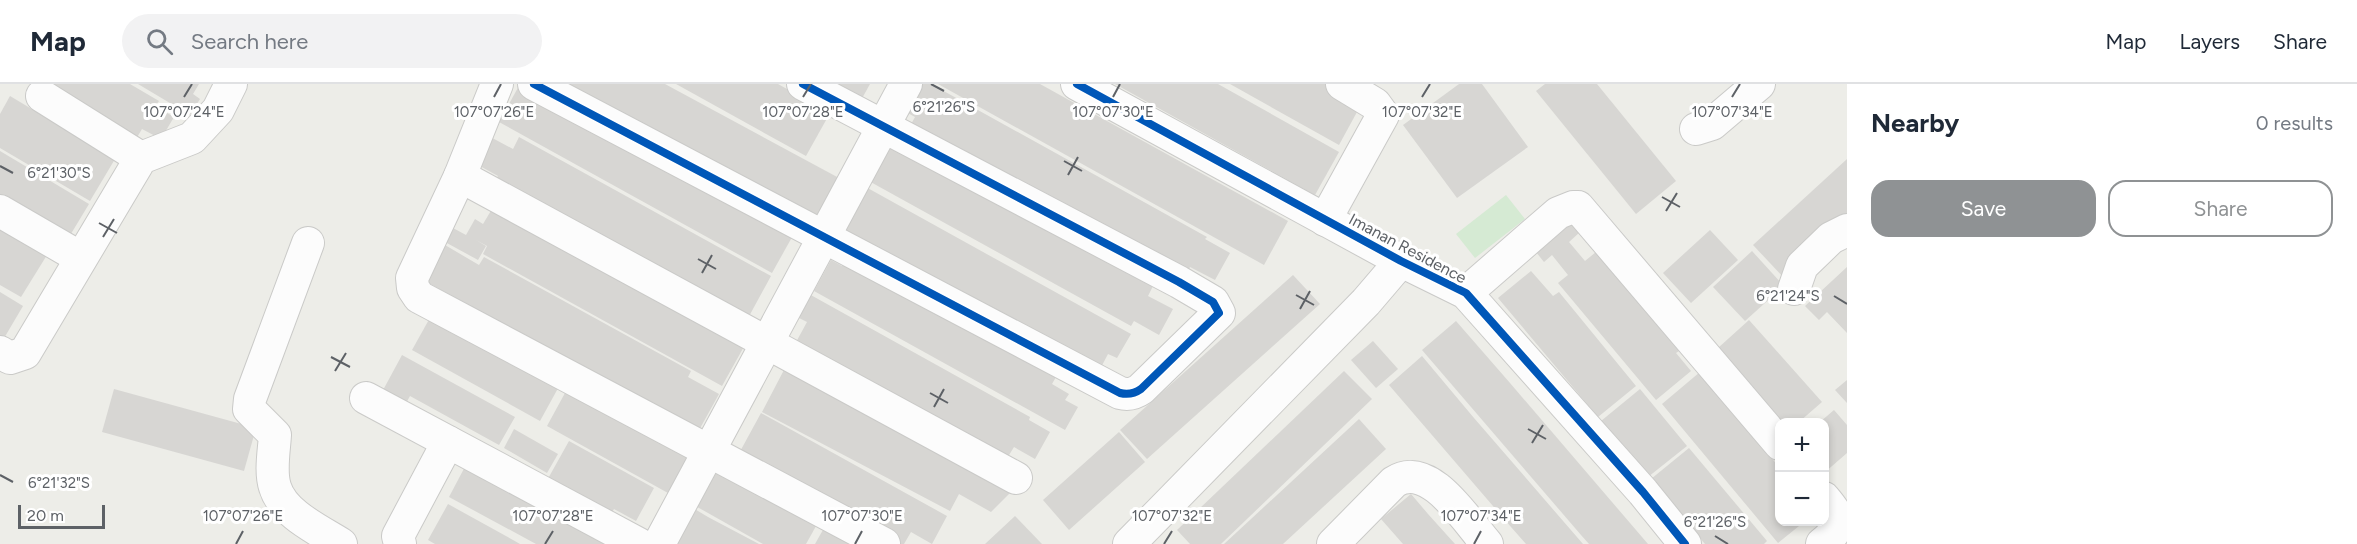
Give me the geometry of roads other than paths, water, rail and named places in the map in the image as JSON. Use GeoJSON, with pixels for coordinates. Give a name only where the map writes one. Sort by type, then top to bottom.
{"type":"FeatureCollection","features":[{"type":"Feature","properties":{"kind":"street"},"geometry":{"type":"LineString","coordinates":[[0,352],[10,358],[25,353],[141,158],[192,138],[218,110],[231,84]]}},
{"type":"Feature","properties":{"kind":"street"},"geometry":{"type":"LineString","coordinates":[[497,84],[460,176],[412,278],[413,288],[419,297],[884,544]]}},
{"type":"Feature","properties":{"kind":"street"},"geometry":{"type":"LineString","coordinates":[[534,84],[1119,393],[1128,395],[1141,389],[1219,313],[1213,302],[1179,282],[803,84]]}},
{"type":"Feature","properties":{"kind":"street"},"geometry":{"type":"LineString","coordinates":[[659,544],[906,84]]}},
{"type":"Feature","properties":{"kind":"street","name":"Imanan Residence"},"geometry":{"type":"LineString","coordinates":[[1077,84],[1401,261],[1466,293],[1643,492],[1685,544]]}},
{"type":"Feature","properties":{"kind":"street"},"geometry":{"type":"LineString","coordinates":[[1325,220],[1383,115],[1375,104],[1342,84]]}},
{"type":"Feature","properties":{"kind":"street"},"geometry":{"type":"LineString","coordinates":[[1696,129],[1712,124],[1759,84]]}},
{"type":"Feature","properties":{"kind":"street"},"geometry":{"type":"LineString","coordinates":[[42,96],[141,158]]}},
{"type":"Feature","properties":{"kind":"street"},"geometry":{"type":"LineString","coordinates":[[460,176],[1016,477]]}},
{"type":"Feature","properties":{"kind":"street"},"geometry":{"type":"LineString","coordinates":[[1466,293],[1558,213],[1578,207],[1775,439]]}},
{"type":"Feature","properties":{"kind":"street"},"geometry":{"type":"LineString","coordinates":[[0,211],[81,258]]}},
{"type":"Feature","properties":{"kind":"street"},"geometry":{"type":"LineString","coordinates":[[1794,289],[1802,266],[1831,238],[1847,230]]}},
{"type":"Feature","properties":{"kind":"street"},"geometry":{"type":"LineString","coordinates":[[308,243],[250,399],[249,410],[275,435],[274,482],[278,494],[285,504],[307,523],[341,544]]}},
{"type":"Feature","properties":{"kind":"street"},"geometry":{"type":"LineString","coordinates":[[1129,544],[1366,302],[1401,261]]}},
{"type":"Feature","properties":{"kind":"street"},"geometry":{"type":"LineString","coordinates":[[366,398],[639,544]]}},
{"type":"Feature","properties":{"kind":"street"},"geometry":{"type":"LineString","coordinates":[[400,544],[398,536],[448,442]]}},
{"type":"Feature","properties":{"kind":"street"},"geometry":{"type":"LineString","coordinates":[[1333,544],[1402,477],[1422,478],[1440,489],[1487,544]]}}]}
